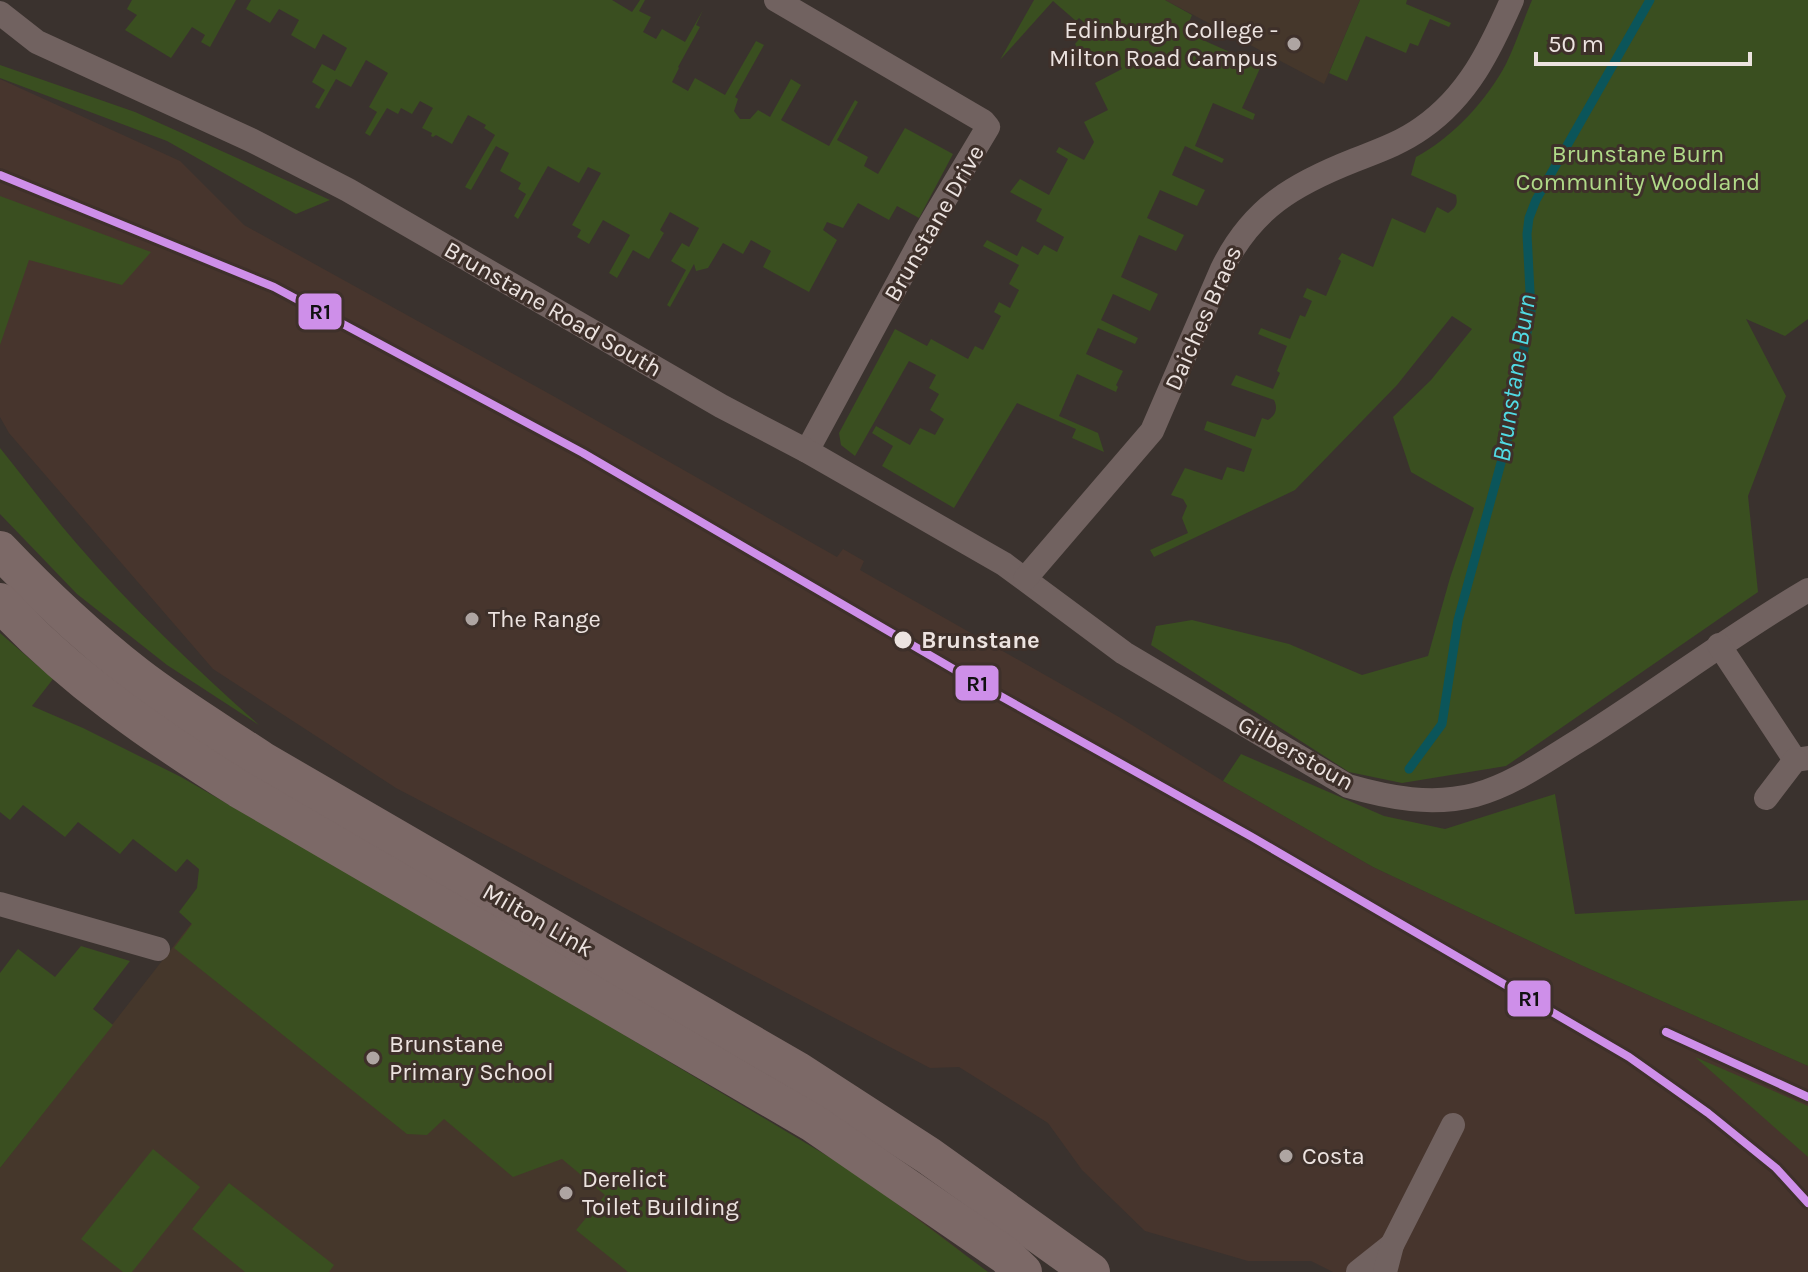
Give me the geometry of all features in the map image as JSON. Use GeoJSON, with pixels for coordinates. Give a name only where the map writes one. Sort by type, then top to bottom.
{"type":"FeatureCollection","features":[{"type":"Feature","properties":{"kind":"main road","name":"Milton Link"},"geometry":{"type":"LineString","coordinates":[[0,550],[30,582],[115,657],[198,718],[263,761],[798,1071],[1005,1208],[1091,1272]]}},
{"type":"Feature","properties":{"kind":"main road","name":"Milton Link"},"geometry":{"type":"LineString","coordinates":[[0,602],[50,652],[155,737],[813,1123],[981,1238],[1023,1272]]}},
{"type":"Feature","properties":{"kind":"street","name":"Brunstane Drive"},"geometry":{"type":"LineString","coordinates":[[776,0],[983,121],[988,127],[926,231],[807,451]]}},
{"type":"Feature","properties":{"kind":"street","name":"Daiches Braes"},"geometry":{"type":"LineString","coordinates":[[1025,579],[1152,431],[1222,269],[1235,244],[1252,222],[1272,202],[1295,187],[1404,139],[1441,113],[1471,80],[1483,61],[1512,0]]}},
{"type":"Feature","properties":{"kind":"street","name":"Brunstane Road South"},"geometry":{"type":"LineString","coordinates":[[0,13],[37,42],[237,133],[348,190],[721,406],[807,451],[1004,564],[1093,631]]}},
{"type":"Feature","properties":{"kind":"street","name":"Gilberstoun"},"geometry":{"type":"LineString","coordinates":[[1093,631],[1124,653],[1348,786],[1389,798],[1437,801],[1475,795],[1518,778],[1808,590]]}},
{"type":"Feature","properties":{"kind":"street"},"geometry":{"type":"LineString","coordinates":[[1719,645],[1802,759],[1766,798]]}},
{"type":"Feature","properties":{"kind":"street"},"geometry":{"type":"LineString","coordinates":[[0,904],[158,949]]}},
{"type":"Feature","properties":{"kind":"street"},"geometry":{"type":"LineString","coordinates":[[1385,1272],[1392,1245],[1453,1125]]}},
{"type":"Feature","properties":{"kind":"street"},"geometry":{"type":"LineString","coordinates":[[1358,1272],[1392,1245]]}},
{"type":"Feature","properties":{"kind":"shaded area","name":"Edinburgh College - Milton Road Campus"},"geometry":{"type":"Polygon","coordinates":[[[1165,0],[1360,0],[1324,84],[1165,0]]]}},
{"type":"Feature","properties":{"kind":"shaded area"},"geometry":{"type":"Polygon","coordinates":[[[0,79],[180,161],[244,225],[837,557],[843,549],[864,561],[860,570],[1119,717],[1373,867],[1583,966],[1808,1066],[1808,1272],[1333,1272],[1311,1261],[1248,1261],[1145,1231],[1082,1170],[1048,1123],[959,1067],[930,1068],[396,788],[213,669],[9,433],[0,417],[0,79]]]}},
{"type":"Feature","properties":{"kind":"shaded area","name":"Brunstane Primary School"},"geometry":{"type":"Polygon","coordinates":[[[266,828],[871,1182],[963,1253],[967,1272],[0,1272],[0,1168],[266,828]]]}},
{"type":"Feature","properties":{"kind":"green space"},"geometry":{"type":"Polygon","coordinates":[[[132,0],[236,0],[210,47],[201,42],[205,35],[192,27],[171,58],[125,30],[137,15],[127,9],[132,0]]]}},
{"type":"Feature","properties":{"kind":"green space"},"geometry":{"type":"Polygon","coordinates":[[[251,0],[612,0],[632,12],[640,0],[645,0],[639,11],[651,17],[643,32],[656,39],[662,29],[685,42],[703,10],[696,25],[700,27],[672,82],[688,91],[695,78],[725,95],[756,41],[764,45],[735,97],[738,99],[734,111],[740,119],[750,119],[758,110],[770,117],[791,79],[801,85],[781,120],[829,146],[855,100],[858,102],[837,140],[868,157],[864,166],[878,174],[905,128],[953,154],[919,218],[897,206],[889,220],[858,203],[843,228],[827,222],[823,230],[837,240],[809,292],[763,267],[771,251],[751,240],[743,254],[723,243],[708,268],[696,271],[694,264],[670,307],[667,305],[686,270],[671,261],[682,243],[689,247],[699,228],[670,212],[660,230],[664,233],[649,259],[633,250],[617,278],[609,273],[630,235],[603,220],[589,244],[577,237],[581,230],[572,225],[601,173],[588,167],[579,183],[548,166],[518,219],[514,216],[526,194],[518,189],[521,183],[500,171],[509,153],[496,146],[471,190],[465,187],[495,135],[484,128],[486,125],[468,115],[452,144],[436,135],[431,136],[432,133],[422,128],[433,108],[420,101],[412,114],[401,108],[398,114],[387,108],[370,136],[365,133],[377,112],[369,107],[388,73],[366,60],[351,87],[336,79],[319,109],[315,107],[325,90],[312,82],[322,64],[335,71],[347,48],[323,34],[315,49],[291,35],[299,20],[279,9],[270,23],[246,9],[251,0]]]}},
{"type":"Feature","properties":{"kind":"green space"},"geometry":{"type":"Polygon","coordinates":[[[1034,0],[1165,0],[1192,15],[1185,32],[1261,66],[1242,108],[1255,114],[1253,120],[1213,103],[1195,146],[1224,159],[1222,163],[1185,146],[1172,175],[1205,190],[1197,206],[1160,190],[1147,218],[1184,235],[1176,251],[1139,235],[1121,277],[1158,294],[1150,311],[1113,294],[1101,320],[1138,338],[1135,344],[1098,328],[1086,354],[1123,371],[1116,392],[1077,374],[1059,416],[1098,433],[1104,452],[1072,438],[1076,429],[1017,403],[954,508],[882,466],[893,446],[872,433],[876,426],[910,445],[920,428],[935,435],[944,419],[930,410],[939,394],[929,388],[936,375],[909,361],[855,456],[841,445],[839,433],[895,329],[927,346],[931,339],[968,359],[975,346],[983,350],[1001,316],[994,312],[999,302],[1010,308],[1019,290],[1009,284],[1019,265],[983,246],[987,240],[1017,256],[1022,246],[1038,255],[1044,245],[1057,252],[1064,237],[1036,221],[1042,209],[1010,192],[1020,179],[1049,195],[1068,159],[1056,152],[1059,147],[1084,160],[1094,142],[1084,122],[1108,110],[1095,83],[1122,69],[1114,52],[1087,65],[1075,44],[1089,27],[1079,18],[1076,21],[1053,1],[1000,60],[1034,0]]]}},
{"type":"Feature","properties":{"kind":"green space"},"geometry":{"type":"Polygon","coordinates":[[[1360,0],[1407,0],[1406,4],[1451,23],[1449,27],[1430,19],[1418,46],[1410,43],[1406,53],[1366,36],[1347,81],[1329,73],[1360,0]]]}},
{"type":"Feature","properties":{"kind":"green space","name":"Brunstane Burn Community Woodland"},"geometry":{"type":"Polygon","coordinates":[[[1532,0],[1808,0],[1808,319],[1785,336],[1746,319],[1786,396],[1748,496],[1758,592],[1506,766],[1402,783],[1349,772],[1151,645],[1156,626],[1192,620],[1289,644],[1362,675],[1428,656],[1474,508],[1411,472],[1393,417],[1431,380],[1472,329],[1452,316],[1397,385],[1295,490],[1154,557],[1150,550],[1188,533],[1182,518],[1187,506],[1183,499],[1171,495],[1185,468],[1222,480],[1227,467],[1244,472],[1252,449],[1204,430],[1207,421],[1255,437],[1262,418],[1268,420],[1274,414],[1274,400],[1231,385],[1236,375],[1273,389],[1287,346],[1258,334],[1261,328],[1290,339],[1300,315],[1305,317],[1312,301],[1303,297],[1307,288],[1326,296],[1342,253],[1373,267],[1392,218],[1425,233],[1437,207],[1448,213],[1455,207],[1456,195],[1411,175],[1416,157],[1443,140],[1489,91],[1510,56],[1532,0]]]}},
{"type":"Feature","properties":{"kind":"green space"},"geometry":{"type":"Polygon","coordinates":[[[0,65],[135,112],[330,200],[296,214],[167,141],[0,78],[0,65]]]}},
{"type":"Feature","properties":{"kind":"green space"},"geometry":{"type":"Polygon","coordinates":[[[0,196],[151,252],[122,285],[29,260],[0,345],[0,196]]]}},
{"type":"Feature","properties":{"kind":"green space"},"geometry":{"type":"Polygon","coordinates":[[[0,448],[120,592],[259,725],[167,665],[77,594],[0,514],[0,448]]]}},
{"type":"Feature","properties":{"kind":"green space"},"geometry":{"type":"Polygon","coordinates":[[[0,633],[53,679],[32,706],[181,777],[510,967],[856,1173],[988,1272],[628,1272],[576,1230],[605,1195],[562,1159],[513,1177],[444,1119],[427,1135],[407,1134],[174,948],[192,924],[179,912],[197,888],[199,869],[187,859],[176,872],[133,839],[120,854],[78,822],[65,837],[23,805],[10,820],[0,812],[0,633]]]}},
{"type":"Feature","properties":{"kind":"green space"},"geometry":{"type":"Polygon","coordinates":[[[1241,754],[1384,816],[1445,829],[1555,794],[1575,914],[1808,900],[1808,1066],[1583,966],[1373,867],[1223,781],[1241,754]]]}},
{"type":"Feature","properties":{"kind":"green space"},"geometry":{"type":"Polygon","coordinates":[[[81,946],[130,961],[93,1009],[113,1025],[0,1168],[0,973],[18,949],[55,977],[81,946]]]}},
{"type":"Feature","properties":{"kind":"green space"},"geometry":{"type":"Polygon","coordinates":[[[1695,1057],[1808,1106],[1808,1157],[1695,1057]]]}},
{"type":"Feature","properties":{"kind":"green space"},"geometry":{"type":"Polygon","coordinates":[[[153,1149],[200,1187],[132,1272],[123,1272],[81,1239],[153,1149]]]}},
{"type":"Feature","properties":{"kind":"green space"},"geometry":{"type":"Polygon","coordinates":[[[229,1183],[334,1265],[329,1272],[245,1272],[192,1229],[229,1183]]]}},
{"type":"Feature","properties":{"kind":"waterway","name":"Brunstane Burn"},"geometry":{"type":"LineString","coordinates":[[1409,769],[1442,724],[1458,620],[1507,441],[1531,311],[1529,218],[1536,200],[1650,0]]}},
{"type":"Feature","properties":{"kind":"railway"},"geometry":{"type":"LineString","coordinates":[[0,175],[274,287],[583,453],[1629,1057],[1708,1113],[1776,1168],[1808,1203]]}},
{"type":"Feature","properties":{"kind":"transit line","name":"R1"},"geometry":{"type":"LineString","coordinates":[[0,175],[274,287],[583,453],[1629,1057],[1708,1113],[1776,1168],[1808,1203]]}},
{"type":"Feature","properties":{"kind":"transit line","name":"R1"},"geometry":{"type":"LineString","coordinates":[[1666,1032],[1808,1097]]}},
{"type":"Feature","properties":{"kind":"place","name":"Edinburgh College - Milton Road Campus"},"geometry":{"type":"Point","coordinates":[1294,44]}},
{"type":"Feature","properties":{"kind":"place","name":"The Range"},"geometry":{"type":"Point","coordinates":[472,619]}},
{"type":"Feature","properties":{"kind":"place","name":"Brunstane"},"geometry":{"type":"Point","coordinates":[903,640]}},
{"type":"Feature","properties":{"kind":"place","name":"Brunstane Primary School"},"geometry":{"type":"Point","coordinates":[373,1058]}},
{"type":"Feature","properties":{"kind":"place","name":"Costa"},"geometry":{"type":"Point","coordinates":[1286,1156]}},
{"type":"Feature","properties":{"kind":"place","name":"Derelict Toilet Building"},"geometry":{"type":"Point","coordinates":[566,1193]}}]}
